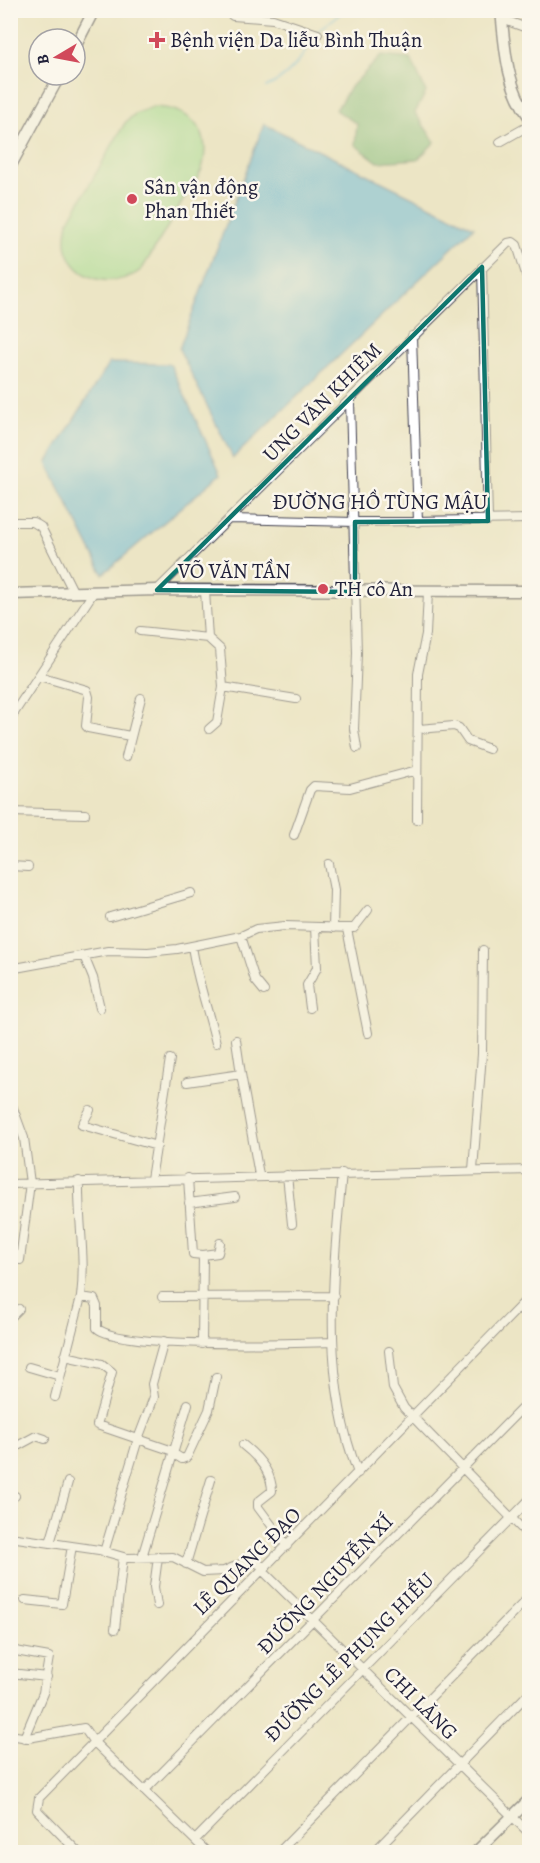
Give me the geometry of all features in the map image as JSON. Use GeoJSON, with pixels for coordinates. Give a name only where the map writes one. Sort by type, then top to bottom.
{"type":"FeatureCollection","features":[{"type":"Feature","properties":{"kind":"street"},"geometry":{"type":"LineString","coordinates":[[85,27],[94,10]]}},
{"type":"Feature","properties":{"kind":"street"},"geometry":{"type":"LineString","coordinates":[[225,10],[233,16],[261,14],[318,34]]}},
{"type":"Feature","properties":{"kind":"street"},"geometry":{"type":"LineString","coordinates":[[501,15],[530,32]]}},
{"type":"Feature","properties":{"kind":"street"},"geometry":{"type":"LineString","coordinates":[[501,15],[508,75],[518,102],[530,118]]}},
{"type":"Feature","properties":{"kind":"street"},"geometry":{"type":"LineString","coordinates":[[10,167],[53,87]]}},
{"type":"Feature","properties":{"kind":"street"},"geometry":{"type":"LineString","coordinates":[[500,142],[530,125]]}},
{"type":"Feature","properties":{"kind":"street","name":"UNG VĂN KHIÊM"},"geometry":{"type":"LineString","coordinates":[[157,590],[508,243],[513,242],[521,254],[530,287]]}},
{"type":"Feature","properties":{"kind":"street"},"geometry":{"type":"LineString","coordinates":[[482,267],[488,521]]}},
{"type":"Feature","properties":{"kind":"street"},"geometry":{"type":"LineString","coordinates":[[412,336],[418,522]]}},
{"type":"Feature","properties":{"kind":"street"},"geometry":{"type":"LineString","coordinates":[[350,401],[357,653],[354,729],[357,748]]}},
{"type":"Feature","properties":{"kind":"street","name":"ĐƯỜNG HỒ TÙNG MẬU"},"geometry":{"type":"LineString","coordinates":[[230,519],[418,522],[530,519]]}},
{"type":"Feature","properties":{"kind":"street"},"geometry":{"type":"LineString","coordinates":[[10,522],[33,522],[41,527],[74,593]]}},
{"type":"Feature","properties":{"kind":"street","name":"VÕ VĂN TẦN"},"geometry":{"type":"LineString","coordinates":[[10,594],[157,590],[530,591]]}},
{"type":"Feature","properties":{"kind":"street"},"geometry":{"type":"LineString","coordinates":[[205,591],[208,638]]}},
{"type":"Feature","properties":{"kind":"street"},"geometry":{"type":"LineString","coordinates":[[417,820],[418,674],[426,634],[428,592]]}},
{"type":"Feature","properties":{"kind":"street"},"geometry":{"type":"LineString","coordinates":[[10,719],[93,593]]}},
{"type":"Feature","properties":{"kind":"street"},"geometry":{"type":"LineString","coordinates":[[140,631],[208,638],[220,649],[223,687],[217,722],[209,729]]}},
{"type":"Feature","properties":{"kind":"street"},"geometry":{"type":"LineString","coordinates":[[39,676],[87,690],[89,698],[86,722],[88,728],[130,736]]}},
{"type":"Feature","properties":{"kind":"street"},"geometry":{"type":"LineString","coordinates":[[223,687],[296,699]]}},
{"type":"Feature","properties":{"kind":"street"},"geometry":{"type":"LineString","coordinates":[[126,757],[141,698]]}},
{"type":"Feature","properties":{"kind":"street"},"geometry":{"type":"LineString","coordinates":[[419,729],[454,726],[459,728],[468,741],[489,749]]}},
{"type":"Feature","properties":{"kind":"street"},"geometry":{"type":"LineString","coordinates":[[294,835],[310,790],[314,786],[350,788],[417,770]]}},
{"type":"Feature","properties":{"kind":"street"},"geometry":{"type":"LineString","coordinates":[[10,812],[85,814]]}},
{"type":"Feature","properties":{"kind":"street"},"geometry":{"type":"LineString","coordinates":[[330,864],[335,898],[333,928]]}},
{"type":"Feature","properties":{"kind":"street"},"geometry":{"type":"LineString","coordinates":[[10,866],[28,867]]}},
{"type":"Feature","properties":{"kind":"street"},"geometry":{"type":"LineString","coordinates":[[110,917],[191,893]]}},
{"type":"Feature","properties":{"kind":"street"},"geometry":{"type":"LineString","coordinates":[[10,969],[111,950],[161,951],[192,946],[241,936],[256,929],[354,928],[368,910]]}},
{"type":"Feature","properties":{"kind":"street"},"geometry":{"type":"LineString","coordinates":[[310,1008],[307,985],[317,968],[315,927]]}},
{"type":"Feature","properties":{"kind":"street"},"geometry":{"type":"LineString","coordinates":[[347,929],[369,1033]]}},
{"type":"Feature","properties":{"kind":"street"},"geometry":{"type":"LineString","coordinates":[[241,936],[255,980],[264,991]]}},
{"type":"Feature","properties":{"kind":"street"},"geometry":{"type":"LineString","coordinates":[[192,946],[198,986],[206,1001],[216,1043]]}},
{"type":"Feature","properties":{"kind":"street"},"geometry":{"type":"LineString","coordinates":[[473,1170],[482,1044],[483,950]]}},
{"type":"Feature","properties":{"kind":"street"},"geometry":{"type":"LineString","coordinates":[[84,956],[93,978],[100,1008]]}},
{"type":"Feature","properties":{"kind":"street"},"geometry":{"type":"LineString","coordinates":[[236,1040],[259,1175]]}},
{"type":"Feature","properties":{"kind":"street"},"geometry":{"type":"LineString","coordinates":[[151,1179],[170,1059]]}},
{"type":"Feature","properties":{"kind":"street"},"geometry":{"type":"LineString","coordinates":[[187,1082],[242,1074]]}},
{"type":"Feature","properties":{"kind":"street"},"geometry":{"type":"LineString","coordinates":[[10,1100],[24,1138],[30,1183],[20,1260]]}},
{"type":"Feature","properties":{"kind":"street"},"geometry":{"type":"LineString","coordinates":[[90,1110],[82,1125],[157,1146]]}},
{"type":"Feature","properties":{"kind":"street"},"geometry":{"type":"LineString","coordinates":[[10,1184],[259,1175],[530,1170]]}},
{"type":"Feature","properties":{"kind":"street"},"geometry":{"type":"LineString","coordinates":[[342,1173],[332,1342],[345,1430],[358,1473]]}},
{"type":"Feature","properties":{"kind":"street"},"geometry":{"type":"LineString","coordinates":[[287,1175],[292,1224]]}},
{"type":"Feature","properties":{"kind":"street"},"geometry":{"type":"LineString","coordinates":[[188,1178],[193,1254],[218,1253],[220,1243]]}},
{"type":"Feature","properties":{"kind":"street"},"geometry":{"type":"LineString","coordinates":[[55,1397],[81,1297],[83,1268],[78,1181]]}},
{"type":"Feature","properties":{"kind":"street"},"geometry":{"type":"LineString","coordinates":[[189,1203],[235,1197]]}},
{"type":"Feature","properties":{"kind":"street"},"geometry":{"type":"LineString","coordinates":[[202,1255],[202,1344]]}},
{"type":"Feature","properties":{"kind":"street"},"geometry":{"type":"LineString","coordinates":[[162,1297],[202,1299],[334,1296]]}},
{"type":"Feature","properties":{"kind":"street","name":"LÊ QUANG ĐẠO"},"geometry":{"type":"LineString","coordinates":[[78,1852],[41,1816],[36,1805],[39,1798],[358,1473],[410,1415],[530,1296]]}},
{"type":"Feature","properties":{"kind":"street"},"geometry":{"type":"LineString","coordinates":[[81,1297],[91,1298],[96,1302],[99,1330],[164,1341],[202,1344],[332,1342]]}},
{"type":"Feature","properties":{"kind":"street"},"geometry":{"type":"LineString","coordinates":[[10,1318],[19,1309]]}},
{"type":"Feature","properties":{"kind":"street"},"geometry":{"type":"LineString","coordinates":[[104,1552],[138,1439],[154,1397],[152,1384],[164,1341]]}},
{"type":"Feature","properties":{"kind":"street"},"geometry":{"type":"LineString","coordinates":[[389,1351],[393,1388],[398,1400],[530,1537]]}},
{"type":"Feature","properties":{"kind":"street"},"geometry":{"type":"LineString","coordinates":[[65,1356],[111,1368],[112,1377],[97,1425],[138,1439],[182,1459],[186,1457],[209,1410],[216,1377]]}},
{"type":"Feature","properties":{"kind":"street"},"geometry":{"type":"LineString","coordinates":[[29,1367],[60,1376]]}},
{"type":"Feature","properties":{"kind":"street","name":"ĐƯỜNG NGUYỄN XÍ"},"geometry":{"type":"LineString","coordinates":[[144,1791],[530,1400]]}},
{"type":"Feature","properties":{"kind":"street"},"geometry":{"type":"LineString","coordinates":[[142,1557],[188,1404]]}},
{"type":"Feature","properties":{"kind":"street"},"geometry":{"type":"LineString","coordinates":[[10,1450],[36,1436],[45,1438]]}},
{"type":"Feature","properties":{"kind":"street"},"geometry":{"type":"LineString","coordinates":[[243,1445],[256,1456],[268,1475],[272,1491],[258,1502],[258,1507],[287,1546]]}},
{"type":"Feature","properties":{"kind":"street"},"geometry":{"type":"LineString","coordinates":[[186,1564],[211,1480]]}},
{"type":"Feature","properties":{"kind":"street"},"geometry":{"type":"LineString","coordinates":[[50,1543],[68,1482]]}},
{"type":"Feature","properties":{"kind":"street","name":"ĐƯỜNG LÊ PHỤNG HIỂU"},"geometry":{"type":"LineString","coordinates":[[195,1840],[530,1499]]}},
{"type":"Feature","properties":{"kind":"street"},"geometry":{"type":"LineString","coordinates":[[10,1537],[72,1546],[123,1557],[173,1557],[209,1573],[224,1571],[251,1560],[264,1570]]}},
{"type":"Feature","properties":{"kind":"street"},"geometry":{"type":"LineString","coordinates":[[25,1600],[62,1604],[72,1546]]}},
{"type":"Feature","properties":{"kind":"street"},"geometry":{"type":"LineString","coordinates":[[115,1629],[123,1557]]}},
{"type":"Feature","properties":{"kind":"street"},"geometry":{"type":"LineString","coordinates":[[157,1605],[154,1587],[158,1557]]}},
{"type":"Feature","properties":{"kind":"street","name":"CHI LĂNG"},"geometry":{"type":"LineString","coordinates":[[264,1570],[361,1670],[530,1834]]}},
{"type":"Feature","properties":{"kind":"street"},"geometry":{"type":"LineString","coordinates":[[279,1852],[530,1596]]}},
{"type":"Feature","properties":{"kind":"street"},"geometry":{"type":"LineString","coordinates":[[10,1650],[49,1658],[41,1699],[24,1738]]}},
{"type":"Feature","properties":{"kind":"street"},"geometry":{"type":"LineString","coordinates":[[10,1673],[46,1677]]}},
{"type":"Feature","properties":{"kind":"street"},"geometry":{"type":"LineString","coordinates":[[374,1852],[530,1692]]}},
{"type":"Feature","properties":{"kind":"street"},"geometry":{"type":"LineString","coordinates":[[10,1736],[24,1738],[81,1728],[207,1852]]}},
{"type":"Feature","properties":{"kind":"street"},"geometry":{"type":"LineString","coordinates":[[476,1852],[530,1799]]}},
{"type":"Feature","properties":{"kind":"highlighted area"},"geometry":{"type":"Polygon","coordinates":[[[482,267],[488,521],[355,522],[355,592],[157,590],[482,267]]]}},
{"type":"Feature","properties":{"kind":"green space"},"geometry":{"type":"Polygon","coordinates":[[[381,56],[411,59],[426,92],[415,113],[435,142],[418,159],[378,162],[355,145],[357,124],[336,110],[349,89],[381,56]]]}},
{"type":"Feature","properties":{"kind":"green space","name":"Sân vận động Phan Thiết"},"geometry":{"type":"Polygon","coordinates":[[[153,107],[177,111],[194,122],[204,140],[205,152],[202,169],[142,269],[123,279],[102,280],[92,277],[75,265],[67,251],[68,222],[125,123],[135,114],[153,107]]]}},
{"type":"Feature","properties":{"kind":"water"},"geometry":{"type":"Polygon","coordinates":[[[264,124],[474,227],[233,458],[179,349],[264,124]]]}},
{"type":"Feature","properties":{"kind":"water"},"geometry":{"type":"Polygon","coordinates":[[[109,363],[170,364],[221,474],[103,574],[47,463],[109,363]]]}},
{"type":"Feature","properties":{"kind":"waterway"},"geometry":{"type":"LineString","coordinates":[[318,31],[345,10]]}},
{"type":"Feature","properties":{"kind":"waterway"},"geometry":{"type":"LineString","coordinates":[[266,87],[289,72],[315,36]]}},
{"type":"Feature","properties":{"kind":"place","name":"Bệnh viện Da liễu Bình Thuận"},"geometry":{"type":"Point","coordinates":[157,40]}},
{"type":"Feature","properties":{"kind":"place","name":"Sân vận động Phan Thiết"},"geometry":{"type":"Point","coordinates":[132,199]}},
{"type":"Feature","properties":{"kind":"place","name":"TH cô An"},"geometry":{"type":"Point","coordinates":[323,589]}}]}
